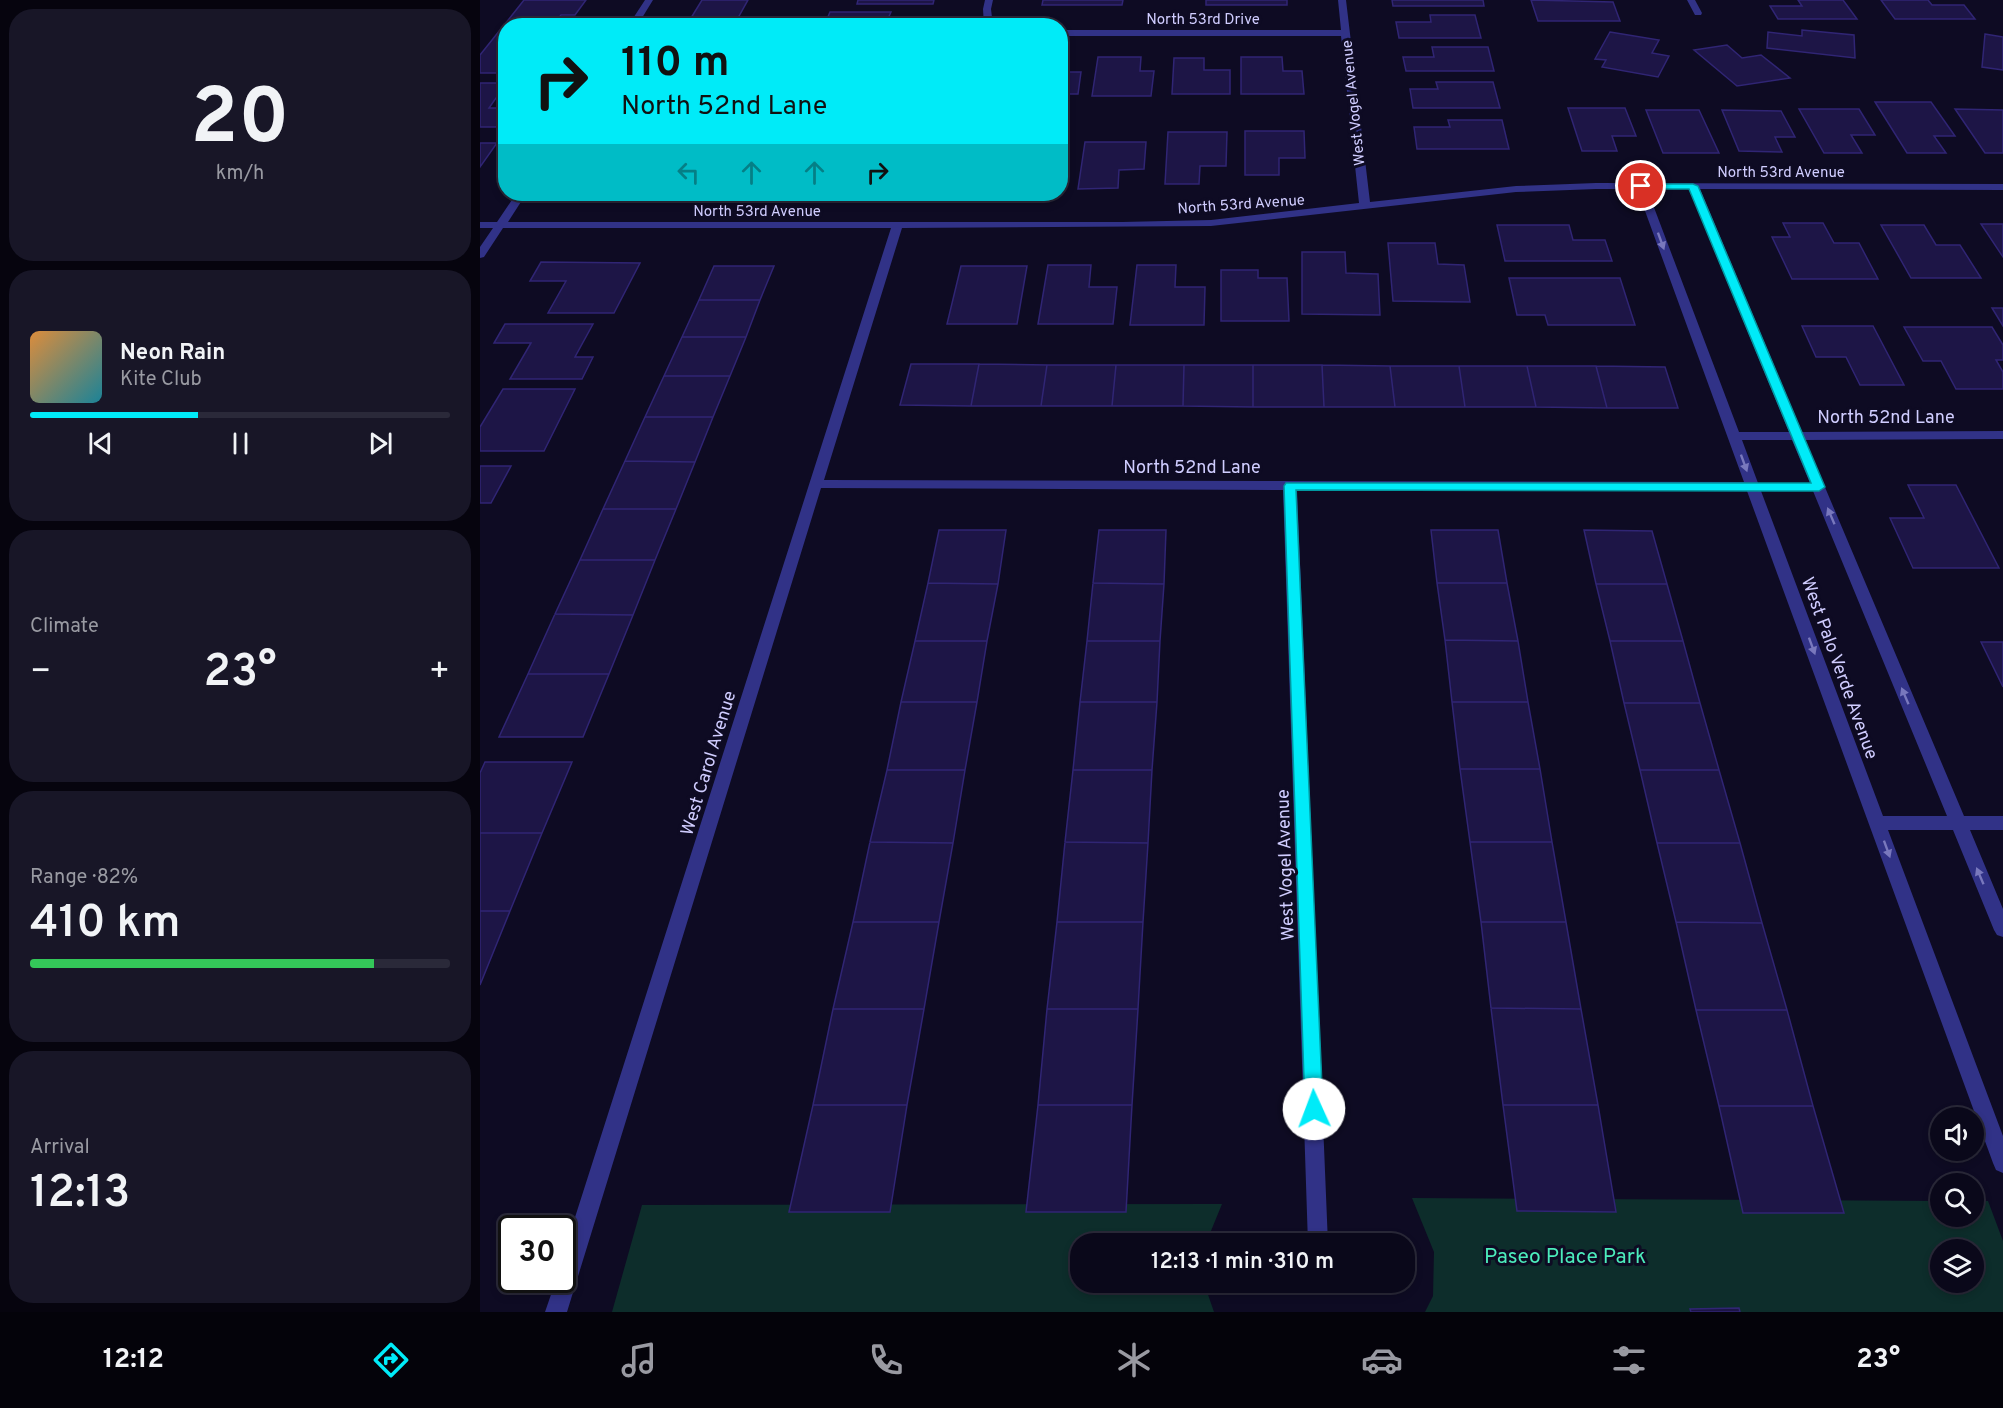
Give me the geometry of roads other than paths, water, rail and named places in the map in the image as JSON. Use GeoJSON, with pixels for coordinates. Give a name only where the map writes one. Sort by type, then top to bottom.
{"type":"FeatureCollection","features":[{"type":"Feature","properties":{"kind":"street"},"geometry":{"type":"LineString","coordinates":[[637,18],[649,0]]}},
{"type":"Feature","properties":{"kind":"street"},"geometry":{"type":"LineString","coordinates":[[988,18],[989,0]]}},
{"type":"Feature","properties":{"kind":"street","name":"West Vogel Avenue"},"geometry":{"type":"LineString","coordinates":[[1342,0],[1365,206]]}},
{"type":"Feature","properties":{"kind":"street"},"geometry":{"type":"LineString","coordinates":[[1691,0],[1698,14]]}},
{"type":"Feature","properties":{"kind":"street","name":"North 53rd Drive"},"geometry":{"type":"LineString","coordinates":[[1068,33],[1346,33]]}},
{"type":"Feature","properties":{"kind":"street","name":"North 53rd Avenue"},"geometry":{"type":"LineString","coordinates":[[480,225],[897,226],[1211,223],[1309,214],[1516,189],[1641,186],[2003,187]]}},
{"type":"Feature","properties":{"kind":"street","name":"West Palo Verde Avenue"},"geometry":{"type":"LineString","coordinates":[[1641,186],[2003,1163]]}},
{"type":"Feature","properties":{"kind":"street"},"geometry":{"type":"LineString","coordinates":[[1693,186],[2003,930]]}},
{"type":"Feature","properties":{"kind":"street"},"geometry":{"type":"LineString","coordinates":[[480,255],[516,201]]}},
{"type":"Feature","properties":{"kind":"street","name":"West Carol Avenue"},"geometry":{"type":"LineString","coordinates":[[556,1312],[897,226]]}},
{"type":"Feature","properties":{"kind":"street","name":"North 52nd Lane"},"geometry":{"type":"LineString","coordinates":[[1734,435],[2003,435]]}},
{"type":"Feature","properties":{"kind":"street","name":"North 52nd Lane"},"geometry":{"type":"LineString","coordinates":[[816,484],[1819,487]]}},
{"type":"Feature","properties":{"kind":"street","name":"West Vogel Avenue"},"geometry":{"type":"LineString","coordinates":[[1290,486],[1318,1233]]}},
{"type":"Feature","properties":{"kind":"street"},"geometry":{"type":"LineString","coordinates":[[1877,823],[2003,823]]}},
{"type":"Feature","properties":{"kind":"park label","name":"Paseo Place Park"},"geometry":{"type":"Point","coordinates":[1565,1256]}}]}
